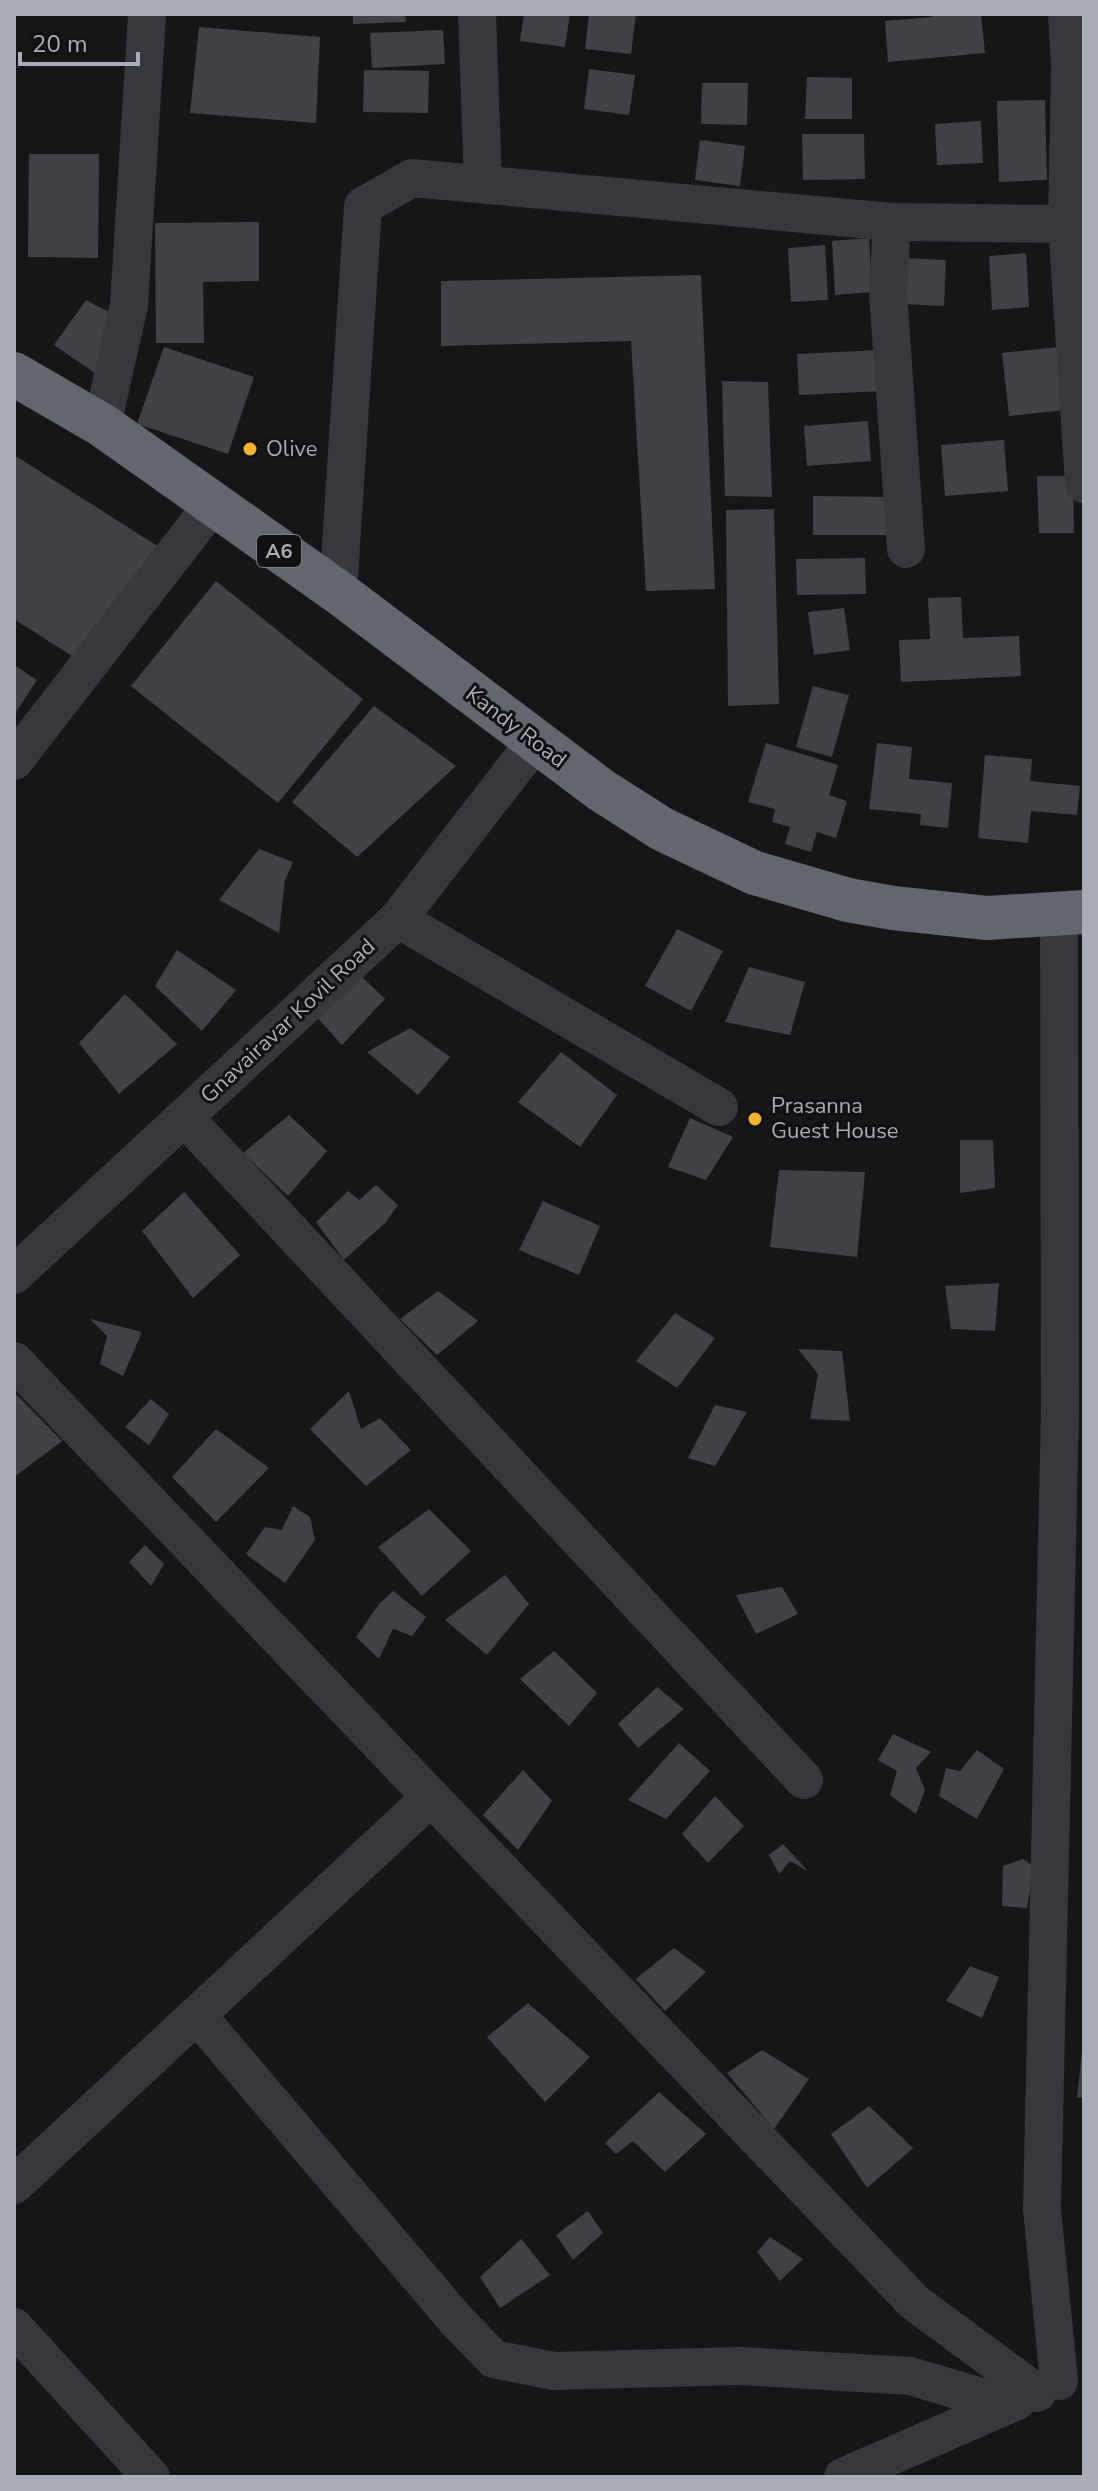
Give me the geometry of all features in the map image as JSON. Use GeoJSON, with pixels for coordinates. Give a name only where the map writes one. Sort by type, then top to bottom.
{"type":"FeatureCollection","features":[{"type":"Feature","properties":{"kind":"highway","name":"Kandy Road"},"geometry":{"type":"LineString","coordinates":[[14,374],[102,425],[338,592],[601,790],[662,829],[755,873],[817,892],[893,908],[987,918],[1071,913]]}},
{"type":"Feature","properties":{"kind":"street"},"geometry":{"type":"LineString","coordinates":[[102,425],[129,305],[147,14]]}},
{"type":"Feature","properties":{"kind":"street"},"geometry":{"type":"LineString","coordinates":[[477,14],[483,184]]}},
{"type":"Feature","properties":{"kind":"street"},"geometry":{"type":"LineString","coordinates":[[1067,14],[1077,67],[1067,224],[1084,484]]}},
{"type":"Feature","properties":{"kind":"street"},"geometry":{"type":"LineString","coordinates":[[338,592],[363,206],[412,178],[892,222],[1067,224]]}},
{"type":"Feature","properties":{"kind":"street"},"geometry":{"type":"LineString","coordinates":[[892,222],[888,293],[906,549]]}},
{"type":"Feature","properties":{"kind":"street"},"geometry":{"type":"LineString","coordinates":[[14,761],[213,504]]}},
{"type":"Feature","properties":{"kind":"street","name":"Gnavairavar Kovil Road"},"geometry":{"type":"LineString","coordinates":[[14,1275],[398,919],[535,742]]}},
{"type":"Feature","properties":{"kind":"street"},"geometry":{"type":"LineString","coordinates":[[1047,2387],[1042,2209],[1071,913]]}},
{"type":"Feature","properties":{"kind":"street"},"geometry":{"type":"LineString","coordinates":[[398,919],[719,1107]]}},
{"type":"Feature","properties":{"kind":"street"},"geometry":{"type":"LineString","coordinates":[[184,1117],[804,1780]]}},
{"type":"Feature","properties":{"kind":"street"},"geometry":{"type":"LineString","coordinates":[[14,1361],[914,2302],[1047,2387]]}},
{"type":"Feature","properties":{"kind":"street"},"geometry":{"type":"LineString","coordinates":[[14,2185],[431,1797]]}},
{"type":"Feature","properties":{"kind":"street"},"geometry":{"type":"LineString","coordinates":[[197,2015],[456,2320],[494,2359],[554,2371],[741,2366],[1047,2387]]}},
{"type":"Feature","properties":{"kind":"street"},"geometry":{"type":"LineString","coordinates":[[14,2327],[151,2477]]}},
{"type":"Feature","properties":{"kind":"street"},"geometry":{"type":"LineString","coordinates":[[843,2477],[1047,2387]]}},
{"type":"Feature","properties":{"kind":"building"},"geometry":{"type":"Polygon","coordinates":[[[353,14],[405,14],[406,22],[353,24],[353,14]]]}},
{"type":"Feature","properties":{"kind":"building"},"geometry":{"type":"Polygon","coordinates":[[[524,14],[570,14],[565,47],[520,41],[524,14]]]}},
{"type":"Feature","properties":{"kind":"building"},"geometry":{"type":"Polygon","coordinates":[[[589,14],[636,14],[631,54],[585,49],[589,14]]]}},
{"type":"Feature","properties":{"kind":"building"},"geometry":{"type":"Polygon","coordinates":[[[932,14],[981,14],[985,53],[888,62],[885,21],[932,17],[932,14]]]}},
{"type":"Feature","properties":{"kind":"building"},"geometry":{"type":"Polygon","coordinates":[[[199,27],[320,37],[316,123],[190,113],[199,27]]]}},
{"type":"Feature","properties":{"kind":"building"},"geometry":{"type":"Polygon","coordinates":[[[443,30],[445,64],[372,68],[370,33],[443,30]]]}},
{"type":"Feature","properties":{"kind":"building"},"geometry":{"type":"Polygon","coordinates":[[[589,69],[635,75],[629,115],[584,109],[589,69]]]}},
{"type":"Feature","properties":{"kind":"building"},"geometry":{"type":"Polygon","coordinates":[[[364,70],[429,71],[428,113],[363,112],[364,70]]]}},
{"type":"Feature","properties":{"kind":"building"},"geometry":{"type":"Polygon","coordinates":[[[807,77],[852,78],[852,119],[805,119],[807,77]]]}},
{"type":"Feature","properties":{"kind":"building"},"geometry":{"type":"Polygon","coordinates":[[[702,83],[748,83],[747,125],[701,124],[702,83]]]}},
{"type":"Feature","properties":{"kind":"building"},"geometry":{"type":"Polygon","coordinates":[[[1045,100],[1047,180],[999,182],[997,101],[1045,100]]]}},
{"type":"Feature","properties":{"kind":"building"},"geometry":{"type":"Polygon","coordinates":[[[981,121],[983,163],[937,165],[935,124],[981,121]]]}},
{"type":"Feature","properties":{"kind":"building"},"geometry":{"type":"Polygon","coordinates":[[[802,134],[864,134],[865,179],[803,180],[802,134]]]}},
{"type":"Feature","properties":{"kind":"building"},"geometry":{"type":"Polygon","coordinates":[[[700,140],[745,146],[740,186],[695,180],[700,140]]]}},
{"type":"Feature","properties":{"kind":"building"},"geometry":{"type":"Polygon","coordinates":[[[29,154],[99,154],[98,258],[28,257],[29,154]]]}},
{"type":"Feature","properties":{"kind":"building"},"geometry":{"type":"Polygon","coordinates":[[[259,222],[259,281],[203,282],[204,343],[156,343],[155,223],[259,222]]]}},
{"type":"Feature","properties":{"kind":"building"},"geometry":{"type":"Polygon","coordinates":[[[869,238],[872,292],[835,295],[832,241],[869,238]]]}},
{"type":"Feature","properties":{"kind":"building"},"geometry":{"type":"Polygon","coordinates":[[[825,245],[828,300],[791,302],[788,248],[825,245]]]}},
{"type":"Feature","properties":{"kind":"building"},"geometry":{"type":"Polygon","coordinates":[[[1026,253],[1029,307],[992,310],[989,256],[1026,253]]]}},
{"type":"Feature","properties":{"kind":"building"},"geometry":{"type":"Polygon","coordinates":[[[903,258],[946,260],[944,306],[901,304],[903,258]]]}},
{"type":"Feature","properties":{"kind":"building"},"geometry":{"type":"Polygon","coordinates":[[[701,275],[715,589],[646,591],[631,341],[441,346],[441,281],[701,275]]]}},
{"type":"Feature","properties":{"kind":"building"},"geometry":{"type":"Polygon","coordinates":[[[86,300],[119,317],[105,380],[54,345],[86,300]]]}},
{"type":"Feature","properties":{"kind":"building"},"geometry":{"type":"Polygon","coordinates":[[[164,347],[254,377],[228,454],[137,424],[164,347]]]}},
{"type":"Feature","properties":{"kind":"building"},"geometry":{"type":"Polygon","coordinates":[[[1059,347],[1066,410],[1009,416],[1002,353],[1059,347]]]}},
{"type":"Feature","properties":{"kind":"building"},"geometry":{"type":"Polygon","coordinates":[[[880,350],[882,391],[799,395],[797,354],[880,350]]]}},
{"type":"Feature","properties":{"kind":"building"},"geometry":{"type":"Polygon","coordinates":[[[722,381],[768,382],[772,497],[725,496],[722,381]]]}},
{"type":"Feature","properties":{"kind":"building"},"geometry":{"type":"Polygon","coordinates":[[[868,421],[871,461],[807,466],[804,426],[868,421]]]}},
{"type":"Feature","properties":{"kind":"building"},"geometry":{"type":"Polygon","coordinates":[[[1004,440],[1008,491],[945,496],[941,445],[1004,440]]]}},
{"type":"Feature","properties":{"kind":"building"},"geometry":{"type":"Polygon","coordinates":[[[14,455],[164,550],[78,660],[14,619],[14,455]]]}},
{"type":"Feature","properties":{"kind":"building"},"geometry":{"type":"Polygon","coordinates":[[[1037,476],[1073,476],[1074,533],[1039,533],[1037,476]]]}},
{"type":"Feature","properties":{"kind":"building"},"geometry":{"type":"Polygon","coordinates":[[[813,496],[890,497],[889,535],[813,535],[813,496]]]}},
{"type":"Feature","properties":{"kind":"building"},"geometry":{"type":"Polygon","coordinates":[[[774,509],[779,704],[728,706],[726,510],[774,509]]]}},
{"type":"Feature","properties":{"kind":"building"},"geometry":{"type":"Polygon","coordinates":[[[865,558],[866,594],[797,595],[796,559],[865,558]]]}},
{"type":"Feature","properties":{"kind":"building"},"geometry":{"type":"Polygon","coordinates":[[[216,581],[363,699],[278,803],[131,686],[216,581]]]}},
{"type":"Feature","properties":{"kind":"building"},"geometry":{"type":"Polygon","coordinates":[[[961,597],[963,638],[1019,636],[1021,676],[901,682],[899,640],[930,639],[928,598],[961,597]]]}},
{"type":"Feature","properties":{"kind":"building"},"geometry":{"type":"Polygon","coordinates":[[[844,608],[850,650],[814,655],[808,612],[844,608]]]}},
{"type":"Feature","properties":{"kind":"building"},"geometry":{"type":"Polygon","coordinates":[[[14,665],[37,680],[14,715],[14,665]]]}},
{"type":"Feature","properties":{"kind":"building"},"geometry":{"type":"Polygon","coordinates":[[[813,686],[849,695],[832,757],[796,747],[813,686]]]}},
{"type":"Feature","properties":{"kind":"building"},"geometry":{"type":"Polygon","coordinates":[[[374,706],[456,766],[357,857],[292,802],[374,706]]]}},
{"type":"Feature","properties":{"kind":"building"},"geometry":{"type":"Polygon","coordinates":[[[766,743],[838,765],[829,795],[847,801],[836,838],[817,832],[811,852],[785,844],[790,827],[772,822],[775,809],[748,802],[766,743]]]}},
{"type":"Feature","properties":{"kind":"building"},"geometry":{"type":"Polygon","coordinates":[[[877,743],[912,747],[909,779],[952,783],[948,828],[920,825],[921,814],[869,809],[877,743]]]}},
{"type":"Feature","properties":{"kind":"building"},"geometry":{"type":"Polygon","coordinates":[[[985,755],[1032,759],[1030,781],[1080,786],[1077,815],[1031,811],[1028,843],[978,838],[985,755]]]}},
{"type":"Feature","properties":{"kind":"building"},"geometry":{"type":"Polygon","coordinates":[[[259,849],[293,862],[285,880],[279,933],[219,900],[259,849]]]}},
{"type":"Feature","properties":{"kind":"building"},"geometry":{"type":"Polygon","coordinates":[[[677,929],[723,951],[691,1011],[645,986],[677,929]]]}},
{"type":"Feature","properties":{"kind":"building"},"geometry":{"type":"Polygon","coordinates":[[[177,950],[236,990],[202,1031],[155,986],[177,950]]]}},
{"type":"Feature","properties":{"kind":"building"},"geometry":{"type":"Polygon","coordinates":[[[749,967],[805,982],[790,1035],[725,1022],[749,967]]]}},
{"type":"Feature","properties":{"kind":"building"},"geometry":{"type":"Polygon","coordinates":[[[357,972],[385,999],[342,1045],[314,1014],[357,972]]]}},
{"type":"Feature","properties":{"kind":"building"},"geometry":{"type":"Polygon","coordinates":[[[125,994],[177,1044],[119,1094],[79,1043],[125,994]]]}},
{"type":"Feature","properties":{"kind":"building"},"geometry":{"type":"Polygon","coordinates":[[[410,1028],[450,1057],[418,1095],[367,1052],[410,1028]]]}},
{"type":"Feature","properties":{"kind":"building"},"geometry":{"type":"Polygon","coordinates":[[[561,1052],[617,1095],[580,1147],[518,1102],[561,1052]]]}},
{"type":"Feature","properties":{"kind":"building"},"geometry":{"type":"Polygon","coordinates":[[[289,1115],[327,1151],[288,1196],[243,1153],[289,1115]]]}},
{"type":"Feature","properties":{"kind":"building"},"geometry":{"type":"Polygon","coordinates":[[[690,1118],[733,1137],[706,1180],[668,1167],[690,1118]]]}},
{"type":"Feature","properties":{"kind":"building"},"geometry":{"type":"Polygon","coordinates":[[[960,1140],[993,1140],[995,1188],[960,1193],[960,1140]]]}},
{"type":"Feature","properties":{"kind":"building"},"geometry":{"type":"Polygon","coordinates":[[[779,1170],[865,1172],[857,1257],[770,1247],[779,1170]]]}},
{"type":"Feature","properties":{"kind":"building"},"geometry":{"type":"Polygon","coordinates":[[[376,1185],[398,1205],[386,1222],[344,1260],[316,1222],[348,1191],[359,1200],[376,1185]]]}},
{"type":"Feature","properties":{"kind":"building"},"geometry":{"type":"Polygon","coordinates":[[[184,1192],[240,1255],[193,1298],[142,1231],[184,1192]]]}},
{"type":"Feature","properties":{"kind":"building"},"geometry":{"type":"Polygon","coordinates":[[[543,1201],[600,1226],[579,1275],[519,1250],[543,1201]]]}},
{"type":"Feature","properties":{"kind":"building"},"geometry":{"type":"Polygon","coordinates":[[[999,1283],[995,1331],[951,1329],[945,1286],[999,1283]]]}},
{"type":"Feature","properties":{"kind":"building"},"geometry":{"type":"Polygon","coordinates":[[[438,1291],[478,1321],[437,1355],[400,1319],[438,1291]]]}},
{"type":"Feature","properties":{"kind":"building"},"geometry":{"type":"Polygon","coordinates":[[[675,1313],[715,1338],[677,1388],[636,1361],[675,1313]]]}},
{"type":"Feature","properties":{"kind":"building"},"geometry":{"type":"Polygon","coordinates":[[[90,1319],[142,1332],[123,1376],[100,1364],[107,1336],[90,1319]]]}},
{"type":"Feature","properties":{"kind":"building"},"geometry":{"type":"Polygon","coordinates":[[[798,1349],[842,1351],[850,1421],[810,1419],[818,1374],[798,1349]]]}},
{"type":"Feature","properties":{"kind":"building"},"geometry":{"type":"Polygon","coordinates":[[[349,1391],[361,1429],[380,1418],[411,1450],[366,1486],[310,1429],[349,1391]]]}},
{"type":"Feature","properties":{"kind":"building"},"geometry":{"type":"Polygon","coordinates":[[[14,1392],[62,1441],[14,1477],[14,1392]]]}},
{"type":"Feature","properties":{"kind":"building"},"geometry":{"type":"Polygon","coordinates":[[[151,1399],[169,1414],[149,1445],[125,1427],[151,1399]]]}},
{"type":"Feature","properties":{"kind":"building"},"geometry":{"type":"Polygon","coordinates":[[[715,1405],[747,1412],[715,1466],[688,1458],[715,1405]]]}},
{"type":"Feature","properties":{"kind":"building"},"geometry":{"type":"Polygon","coordinates":[[[216,1429],[269,1468],[216,1522],[172,1477],[216,1429]]]}},
{"type":"Feature","properties":{"kind":"building"},"geometry":{"type":"Polygon","coordinates":[[[293,1506],[310,1517],[315,1540],[285,1583],[246,1554],[265,1527],[282,1530],[293,1506]]]}},
{"type":"Feature","properties":{"kind":"building"},"geometry":{"type":"Polygon","coordinates":[[[429,1509],[471,1551],[422,1596],[378,1547],[429,1509]]]}},
{"type":"Feature","properties":{"kind":"building"},"geometry":{"type":"Polygon","coordinates":[[[145,1545],[164,1564],[151,1586],[129,1562],[145,1545]]]}},
{"type":"Feature","properties":{"kind":"building"},"geometry":{"type":"Polygon","coordinates":[[[505,1575],[529,1604],[487,1655],[445,1620],[505,1575]]]}},
{"type":"Feature","properties":{"kind":"building"},"geometry":{"type":"Polygon","coordinates":[[[782,1587],[798,1614],[756,1634],[736,1595],[782,1587]]]}},
{"type":"Feature","properties":{"kind":"building"},"geometry":{"type":"Polygon","coordinates":[[[393,1591],[426,1617],[412,1636],[393,1629],[379,1659],[356,1637],[379,1604],[393,1591]]]}},
{"type":"Feature","properties":{"kind":"building"},"geometry":{"type":"Polygon","coordinates":[[[554,1651],[597,1693],[569,1726],[520,1679],[554,1651]]]}},
{"type":"Feature","properties":{"kind":"building"},"geometry":{"type":"Polygon","coordinates":[[[657,1687],[684,1709],[638,1748],[618,1724],[657,1687]]]}},
{"type":"Feature","properties":{"kind":"building"},"geometry":{"type":"Polygon","coordinates":[[[893,1734],[931,1752],[916,1768],[925,1790],[916,1814],[890,1795],[897,1771],[878,1760],[893,1734]]]}},
{"type":"Feature","properties":{"kind":"building"},"geometry":{"type":"Polygon","coordinates":[[[679,1743],[710,1771],[666,1819],[628,1800],[679,1743]]]}},
{"type":"Feature","properties":{"kind":"building"},"geometry":{"type":"Polygon","coordinates":[[[977,1750],[1004,1769],[977,1819],[939,1796],[946,1768],[960,1771],[977,1750]]]}},
{"type":"Feature","properties":{"kind":"building"},"geometry":{"type":"Polygon","coordinates":[[[523,1770],[552,1801],[518,1850],[483,1815],[523,1770]]]}},
{"type":"Feature","properties":{"kind":"building"},"geometry":{"type":"Polygon","coordinates":[[[715,1796],[744,1826],[708,1863],[682,1834],[715,1796]]]}},
{"type":"Feature","properties":{"kind":"building"},"geometry":{"type":"Polygon","coordinates":[[[783,1844],[807,1871],[790,1861],[779,1874],[769,1855],[783,1844]]]}},
{"type":"Feature","properties":{"kind":"building"},"geometry":{"type":"Polygon","coordinates":[[[1023,1859],[1034,1866],[1027,1908],[1002,1906],[1003,1866],[1023,1859]]]}},
{"type":"Feature","properties":{"kind":"building"},"geometry":{"type":"Polygon","coordinates":[[[674,1948],[706,1972],[665,2011],[636,1979],[674,1948]]]}},
{"type":"Feature","properties":{"kind":"building"},"geometry":{"type":"Polygon","coordinates":[[[970,1966],[999,1977],[982,2018],[946,2001],[970,1966]]]}},
{"type":"Feature","properties":{"kind":"building"},"geometry":{"type":"Polygon","coordinates":[[[528,2003],[590,2057],[545,2102],[487,2037],[528,2003]]]}},
{"type":"Feature","properties":{"kind":"building"},"geometry":{"type":"Polygon","coordinates":[[[762,2050],[809,2079],[774,2129],[727,2073],[762,2050]]]}},
{"type":"Feature","properties":{"kind":"building"},"geometry":{"type":"Polygon","coordinates":[[[1082,2051],[1084,2097],[1077,2098],[1082,2051]]]}},
{"type":"Feature","properties":{"kind":"building"},"geometry":{"type":"Polygon","coordinates":[[[659,2092],[706,2134],[665,2172],[633,2141],[616,2154],[605,2143],[659,2092]]]}},
{"type":"Feature","properties":{"kind":"building"},"geometry":{"type":"Polygon","coordinates":[[[869,2106],[913,2148],[867,2188],[831,2134],[869,2106]]]}},
{"type":"Feature","properties":{"kind":"building"},"geometry":{"type":"Polygon","coordinates":[[[588,2211],[603,2233],[573,2260],[556,2235],[588,2211]]]}},
{"type":"Feature","properties":{"kind":"building"},"geometry":{"type":"Polygon","coordinates":[[[770,2237],[803,2259],[780,2281],[757,2252],[770,2237]]]}},
{"type":"Feature","properties":{"kind":"building"},"geometry":{"type":"Polygon","coordinates":[[[521,2239],[550,2275],[500,2308],[480,2277],[521,2239]]]}},
{"type":"Feature","properties":{"kind":"place","name":"Olive"},"geometry":{"type":"Point","coordinates":[250,449]}},
{"type":"Feature","properties":{"kind":"place","name":"Prasanna Guest House"},"geometry":{"type":"Point","coordinates":[755,1119]}}]}
